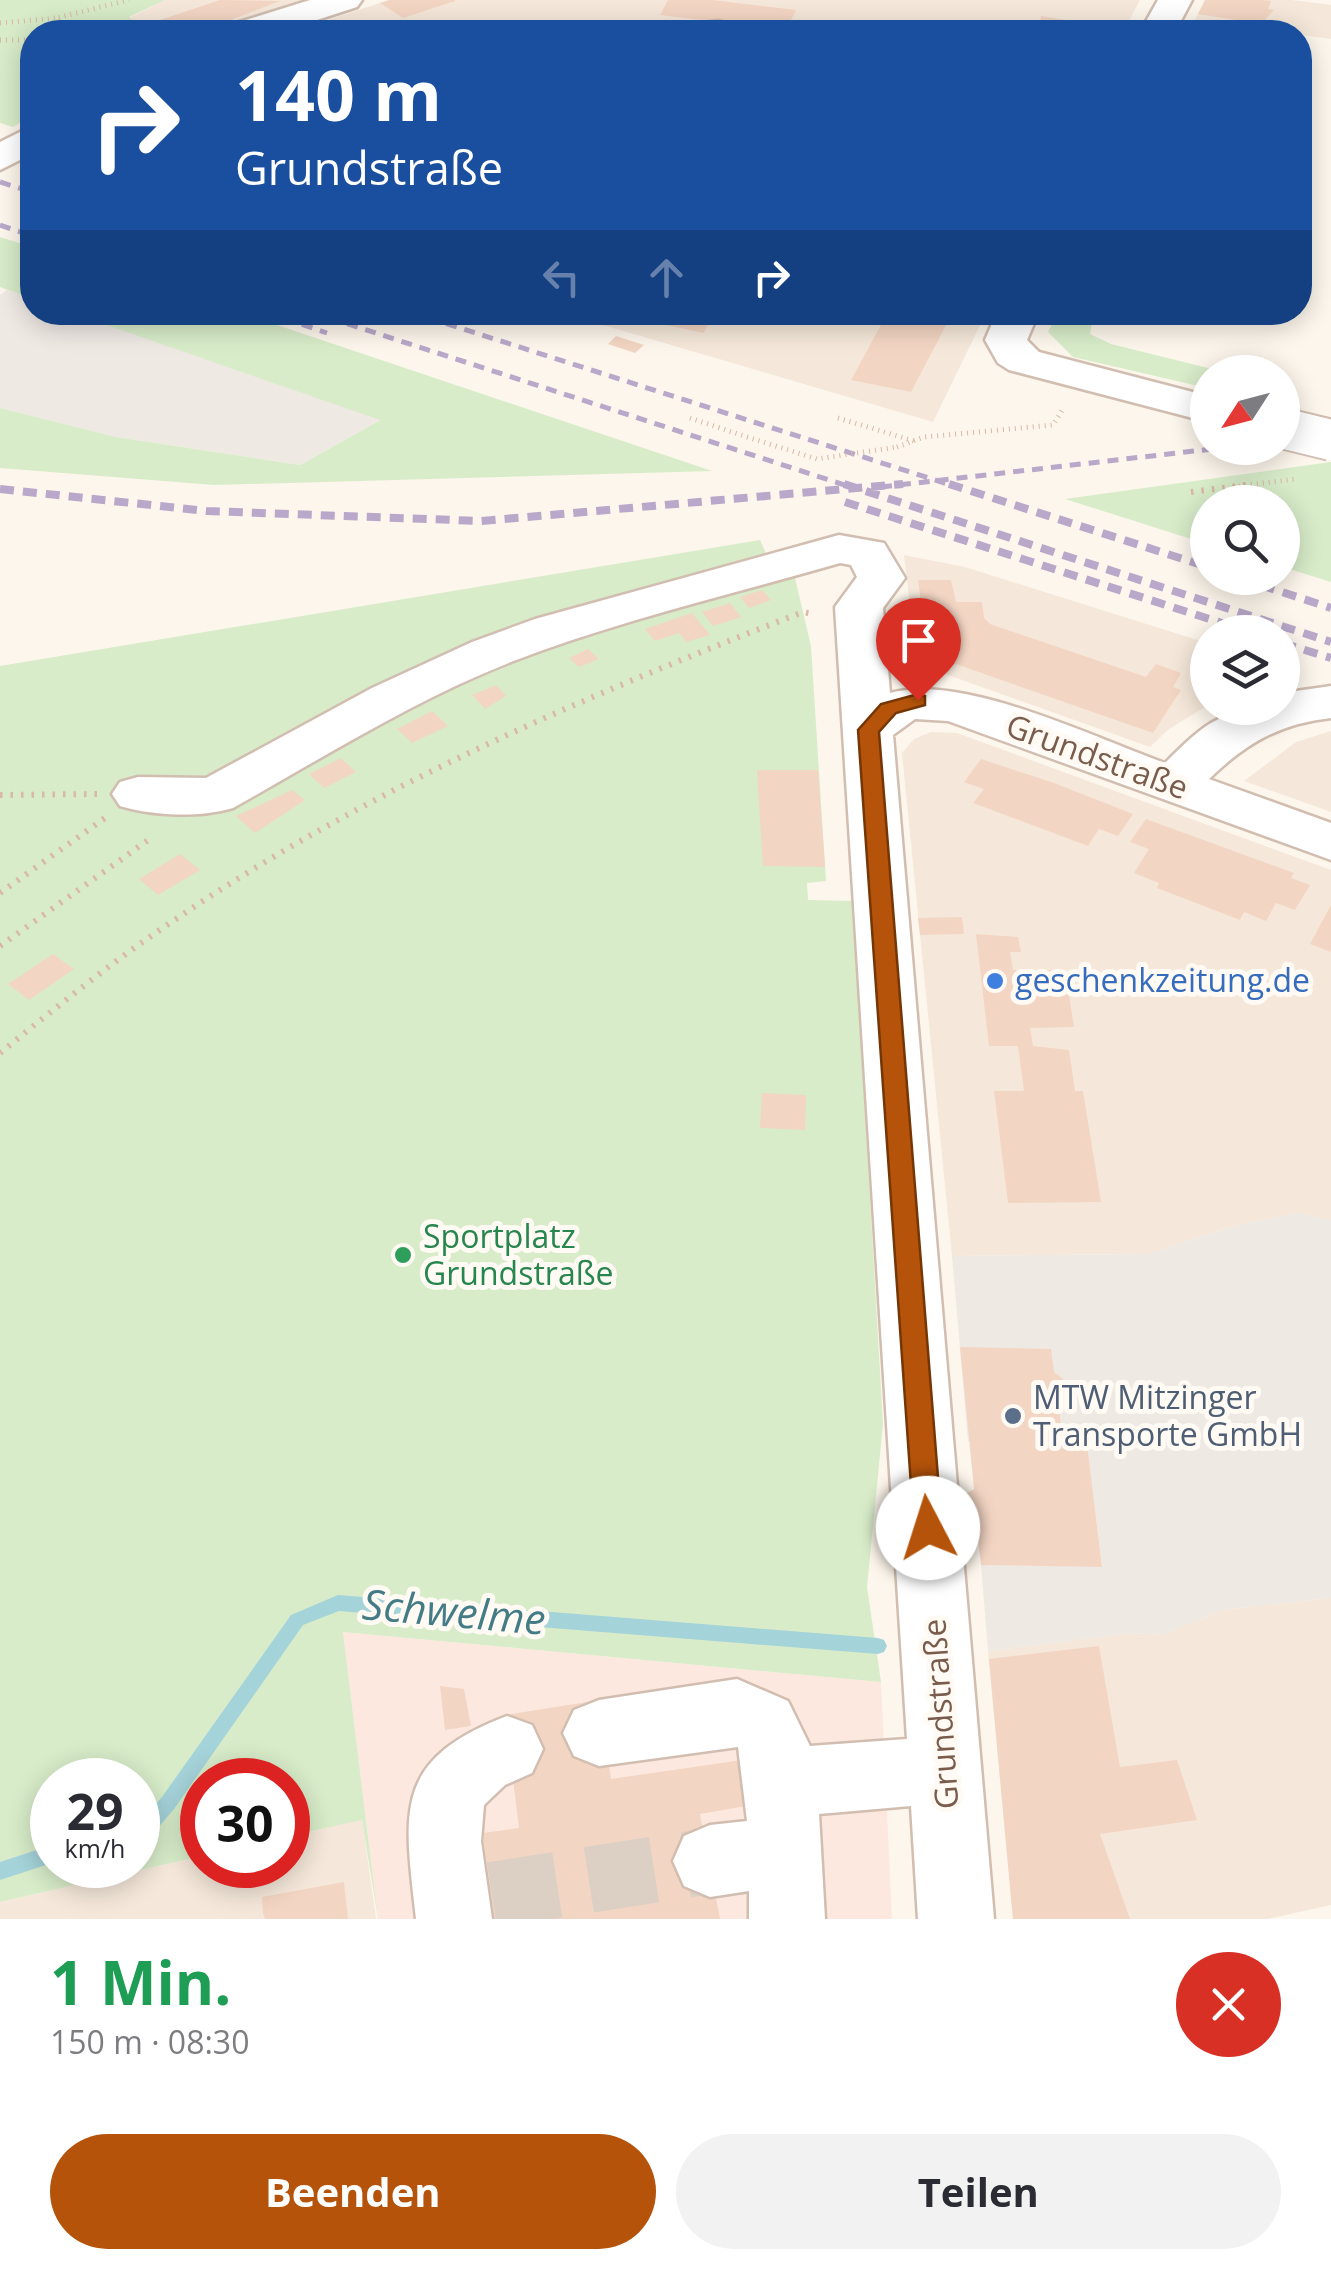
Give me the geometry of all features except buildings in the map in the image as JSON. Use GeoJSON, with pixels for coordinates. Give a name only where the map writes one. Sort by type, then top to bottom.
{"type":"FeatureCollection","features":[{"type":"Feature","properties":{"kind":"street"},"geometry":{"type":"LineString","coordinates":[[283,20],[345,0]]}},
{"type":"Feature","properties":{"kind":"street"},"geometry":{"type":"LineString","coordinates":[[1012,325],[1006,340],[1013,354],[1024,362],[1190,404]]}},
{"type":"Feature","properties":{"kind":"street"},"geometry":{"type":"LineString","coordinates":[[1300,442],[1322,458]]}},
{"type":"Feature","properties":{"kind":"street"},"geometry":{"type":"LineString","coordinates":[[138,794],[215,796],[390,698],[552,630],[839,549],[868,553],[881,578],[859,613]]}},
{"type":"Feature","properties":{"kind":"street","name":"Grundstraße"},"geometry":{"type":"LineString","coordinates":[[859,613],[956,1919]]}},
{"type":"Feature","properties":{"kind":"street","name":"Grundstraße"},"geometry":{"type":"LineString","coordinates":[[868,730],[889,708],[903,704],[918,700],[956,706],[1331,842]]}},
{"type":"Feature","properties":{"kind":"street"},"geometry":{"type":"LineString","coordinates":[[1174,785],[1220,736],[1299,704],[1331,702]]}},
{"type":"Feature","properties":{"kind":"street"},"geometry":{"type":"LineString","coordinates":[[600,1733],[737,1712],[758,1718],[770,1734],[783,1851]]}},
{"type":"Feature","properties":{"kind":"street"},"geometry":{"type":"LineString","coordinates":[[473,1907],[444,1814],[450,1792],[477,1759],[507,1749]]}},
{"type":"Feature","properties":{"kind":"street"},"geometry":{"type":"LineString","coordinates":[[710,1862],[783,1851],[946,1770]]}},
{"type":"Feature","properties":{"kind":"path"},"geometry":{"type":"LineString","coordinates":[[34,20],[129,0]]}},
{"type":"Feature","properties":{"kind":"path"},"geometry":{"type":"LineString","coordinates":[[690,418],[818,459],[915,441],[1052,425],[1057,419]]}},
{"type":"Feature","properties":{"kind":"path"},"geometry":{"type":"LineString","coordinates":[[838,418],[915,441]]}},
{"type":"Feature","properties":{"kind":"path"},"geometry":{"type":"LineString","coordinates":[[1219,485],[1322,458]]}},
{"type":"Feature","properties":{"kind":"path"},"geometry":{"type":"LineString","coordinates":[[0,1053],[168,925],[297,846],[516,730],[803,612],[859,613]]}},
{"type":"Feature","properties":{"kind":"path"},"geometry":{"type":"LineString","coordinates":[[0,794],[138,794]]}},
{"type":"Feature","properties":{"kind":"path"},"geometry":{"type":"LineString","coordinates":[[0,892],[138,794]]}},
{"type":"Feature","properties":{"kind":"path"},"geometry":{"type":"LineString","coordinates":[[0,946],[70,892],[215,796]]}},
{"type":"Feature","properties":{"kind":"shaded area"},"geometry":{"type":"Polygon","coordinates":[[[165,0],[302,0],[239,20],[129,18],[165,0]]]}},
{"type":"Feature","properties":{"kind":"shaded area"},"geometry":{"type":"Polygon","coordinates":[[[389,0],[1140,0],[1129,20],[328,20],[389,0]]]}},
{"type":"Feature","properties":{"kind":"shaded area"},"geometry":{"type":"Polygon","coordinates":[[[1205,0],[1292,0],[1331,5],[1331,39],[1312,36],[1312,20],[1195,20],[1205,0]]]}},
{"type":"Feature","properties":{"kind":"shaded area"},"geometry":{"type":"Polygon","coordinates":[[[7,290],[20,295],[20,325],[107,325],[381,419],[300,465],[116,437],[0,408],[0,295],[7,290]]]}},
{"type":"Feature","properties":{"kind":"shaded area"},"geometry":{"type":"Polygon","coordinates":[[[603,325],[980,325],[933,422],[603,325]]]}},
{"type":"Feature","properties":{"kind":"shaded area"},"geometry":{"type":"Polygon","coordinates":[[[904,555],[965,567],[1190,638],[1190,716],[1150,747],[917,664],[904,555]]]}},
{"type":"Feature","properties":{"kind":"shaded area"},"geometry":{"type":"Polygon","coordinates":[[[1331,731],[1331,812],[1244,781],[1296,742],[1331,731]]]}},
{"type":"Feature","properties":{"kind":"shaded area"},"geometry":{"type":"Polygon","coordinates":[[[931,732],[957,733],[1331,870],[1331,1220],[1298,1213],[1237,1225],[1147,1254],[952,1256],[902,753],[914,739],[931,732]]]}},
{"type":"Feature","properties":{"kind":"shaded area"},"geometry":{"type":"Polygon","coordinates":[[[1298,1213],[1331,1220],[1331,1598],[1223,1610],[1162,1635],[1132,1633],[988,1651],[981,1565],[1102,1566],[1087,1443],[968,1441],[952,1256],[1147,1254],[1237,1225],[1298,1213]]]}},
{"type":"Feature","properties":{"kind":"shaded area"},"geometry":{"type":"Polygon","coordinates":[[[1331,1598],[1331,1905],[1268,1919],[1013,1919],[988,1651],[1132,1633],[1162,1635],[1223,1610],[1331,1598]]]}},
{"type":"Feature","properties":{"kind":"shaded area"},"geometry":{"type":"Polygon","coordinates":[[[343,1632],[881,1682],[892,1919],[378,1919],[343,1632]]]}},
{"type":"Feature","properties":{"kind":"shaded area"},"geometry":{"type":"Polygon","coordinates":[[[362,1819],[376,1919],[0,1919],[0,1902],[61,1888],[160,1888],[160,1866],[180,1861],[180,1888],[310,1888],[310,1831],[362,1819]]]}},
{"type":"Feature","properties":{"kind":"green space"},"geometry":{"type":"Polygon","coordinates":[[[0,0],[165,0],[129,17],[133,20],[20,20],[20,123],[13,127],[0,123],[0,0]]]}},
{"type":"Feature","properties":{"kind":"green space"},"geometry":{"type":"Polygon","coordinates":[[[0,237],[20,243],[20,294],[0,287],[0,237]]]}},
{"type":"Feature","properties":{"kind":"green space"},"geometry":{"type":"Polygon","coordinates":[[[107,325],[277,325],[712,471],[214,485],[0,468],[0,408],[116,437],[300,465],[380,420],[107,325]]]}},
{"type":"Feature","properties":{"kind":"green space"},"geometry":{"type":"Polygon","coordinates":[[[1052,325],[1092,325],[1090,334],[1111,344],[1190,364],[1190,384],[1073,357],[1048,332],[1052,325]]]}},
{"type":"Feature","properties":{"kind":"green space"},"geometry":{"type":"Polygon","coordinates":[[[1331,462],[1331,582],[1300,572],[1300,485],[1190,485],[1190,539],[1065,499],[1331,462]]]}},
{"type":"Feature","properties":{"kind":"green space","name":"Sportplatz Grundstraße"},"geometry":{"type":"Polygon","coordinates":[[[760,540],[778,580],[795,578],[811,646],[826,881],[807,883],[808,900],[853,901],[883,1424],[867,1587],[881,1682],[343,1632],[378,1919],[362,1820],[310,1831],[310,1758],[180,1758],[180,1861],[160,1866],[160,1758],[30,1758],[30,1888],[61,1888],[0,1902],[0,666],[760,540]]]}},
{"type":"Feature","properties":{"kind":"waterway","name":"Schwelme"},"geometry":{"type":"LineString","coordinates":[[160,1812],[297,1620],[338,1603],[878,1646]]}},
{"type":"Feature","properties":{"kind":"waterway","name":"Schwelme"},"geometry":{"type":"LineString","coordinates":[[0,1871],[30,1861]]}},
{"type":"Feature","properties":{"kind":"tunnel"},"geometry":{"type":"LineString","coordinates":[[492,1895],[710,1861]]}},
{"type":"Feature","properties":{"kind":"railway"},"geometry":{"type":"LineString","coordinates":[[0,182],[20,188]]}},
{"type":"Feature","properties":{"kind":"railway"},"geometry":{"type":"LineString","coordinates":[[0,225],[20,232]]}},
{"type":"Feature","properties":{"kind":"railway"},"geometry":{"type":"LineString","coordinates":[[304,325],[327,333]]}},
{"type":"Feature","properties":{"kind":"railway"},"geometry":{"type":"LineString","coordinates":[[351,325],[851,487]]}},
{"type":"Feature","properties":{"kind":"railway"},"geometry":{"type":"LineString","coordinates":[[451,325],[937,481]]}},
{"type":"Feature","properties":{"kind":"railway"},"geometry":{"type":"LineString","coordinates":[[1300,426],[1331,423]]}},
{"type":"Feature","properties":{"kind":"railway"},"geometry":{"type":"LineString","coordinates":[[937,481],[1190,452]]}},
{"type":"Feature","properties":{"kind":"railway"},"geometry":{"type":"LineString","coordinates":[[881,487],[937,481]]}},
{"type":"Feature","properties":{"kind":"railway"},"geometry":{"type":"LineString","coordinates":[[937,481],[957,487]]}},
{"type":"Feature","properties":{"kind":"railway"},"geometry":{"type":"LineString","coordinates":[[844,484],[857,488]]}},
{"type":"Feature","properties":{"kind":"railway"},"geometry":{"type":"LineString","coordinates":[[857,488],[903,484]]}},
{"type":"Feature","properties":{"kind":"railway"},"geometry":{"type":"LineString","coordinates":[[949,484],[1190,561]]}},
{"type":"Feature","properties":{"kind":"railway"},"geometry":{"type":"LineString","coordinates":[[0,489],[207,511],[481,521],[857,488]]}},
{"type":"Feature","properties":{"kind":"railway"},"geometry":{"type":"LineString","coordinates":[[857,488],[1331,642]]}},
{"type":"Feature","properties":{"kind":"railway"},"geometry":{"type":"LineString","coordinates":[[845,502],[1197,615]]}},
{"type":"Feature","properties":{"kind":"railway"},"geometry":{"type":"LineString","coordinates":[[1291,595],[1331,608]]}},
{"type":"Feature","properties":{"kind":"railway"},"geometry":{"type":"LineString","coordinates":[[1300,649],[1331,658]]}},
{"type":"Feature","properties":{"kind":"place","name":"geschenkzeitung.de"},"geometry":{"type":"Point","coordinates":[995,981]}},
{"type":"Feature","properties":{"kind":"place","name":"Sportplatz Grundstraße"},"geometry":{"type":"Point","coordinates":[403,1255]}},
{"type":"Feature","properties":{"kind":"place","name":"MTW Mitzinger Transporte GmbH"},"geometry":{"type":"Point","coordinates":[1013,1416]}},
{"type":"Feature","properties":{"kind":"route"},"geometry":{"type":"LineString","coordinates":[[918,700],[889,708],[868,730],[928,1528]]}}]}
